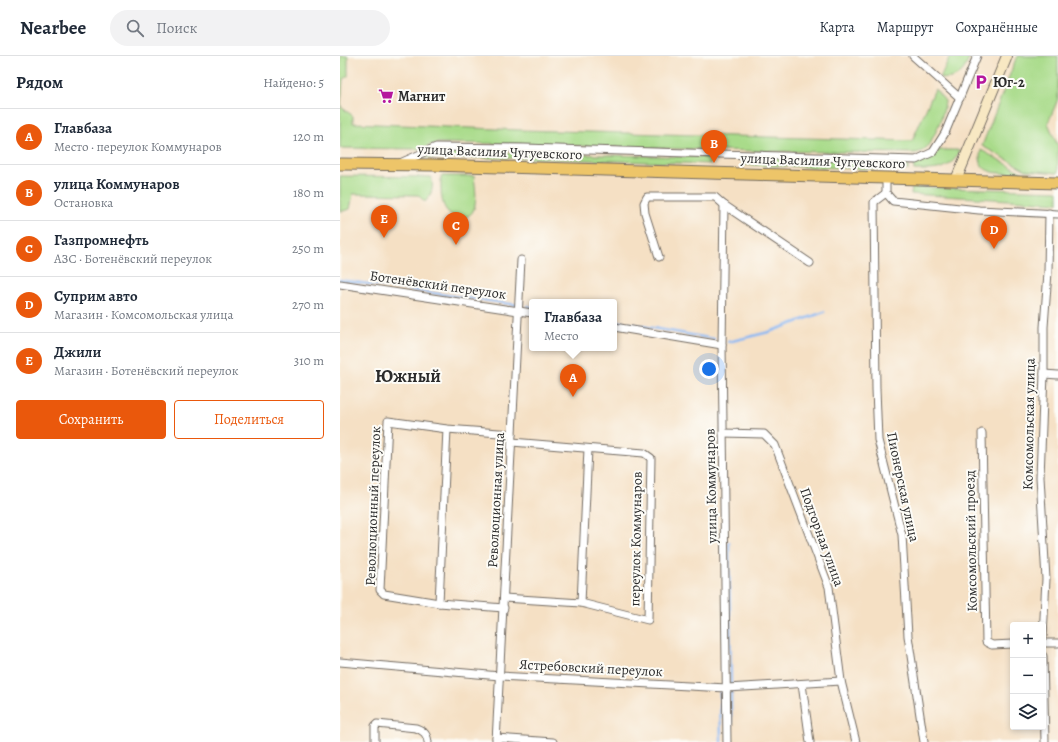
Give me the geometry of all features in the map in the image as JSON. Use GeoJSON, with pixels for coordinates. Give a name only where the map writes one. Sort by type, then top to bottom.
{"type":"FeatureCollection","features":[{"type":"Feature","properties":{"kind":"main road"},"geometry":{"type":"LineString","coordinates":[[956,180],[1007,56]]}},
{"type":"Feature","properties":{"kind":"main road","name":"улица Василия Чугуевского"},"geometry":{"type":"LineString","coordinates":[[340,164],[396,164],[1058,183]]}},
{"type":"Feature","properties":{"kind":"street"},"geometry":{"type":"LineString","coordinates":[[913,56],[960,98],[977,56]]}},
{"type":"Feature","properties":{"kind":"street","name":"улица Василия Чугуевского"},"geometry":{"type":"LineString","coordinates":[[396,164],[436,148],[524,148],[916,160],[933,152],[945,133],[960,98]]}},
{"type":"Feature","properties":{"kind":"street"},"geometry":{"type":"LineString","coordinates":[[886,178],[886,193],[893,201],[979,210],[1058,214]]}},
{"type":"Feature","properties":{"kind":"street","name":"Пионерская улица"},"geometry":{"type":"LineString","coordinates":[[886,193],[874,202],[878,440],[902,535],[908,636],[924,742]]}},
{"type":"Feature","properties":{"kind":"street"},"geometry":{"type":"LineString","coordinates":[[659,257],[645,213],[644,204],[647,197],[715,196],[724,205],[810,263]]}},
{"type":"Feature","properties":{"kind":"street","name":"улица Коммунаров"},"geometry":{"type":"LineString","coordinates":[[724,205],[722,345],[727,742]]}},
{"type":"Feature","properties":{"kind":"street","name":"Комсомольская улица"},"geometry":{"type":"LineString","coordinates":[[1044,622],[1046,579],[1040,477],[1049,213]]}},
{"type":"Feature","properties":{"kind":"street","name":"Революционная улица"},"geometry":{"type":"LineString","coordinates":[[496,740],[521,260]]}},
{"type":"Feature","properties":{"kind":"street","name":"Ботенёвский переулок"},"geometry":{"type":"LineString","coordinates":[[340,284],[529,312]]}},
{"type":"Feature","properties":{"kind":"street"},"geometry":{"type":"LineString","coordinates":[[617,328],[722,345]]}},
{"type":"Feature","properties":{"kind":"street"},"geometry":{"type":"LineString","coordinates":[[1044,374],[1058,375]]}},
{"type":"Feature","properties":{"kind":"street","name":"Революционный переулок"},"geometry":{"type":"LineString","coordinates":[[504,608],[439,603],[384,594],[380,590],[388,422],[447,429],[512,434]]}},
{"type":"Feature","properties":{"kind":"street"},"geometry":{"type":"LineString","coordinates":[[439,603],[447,429]]}},
{"type":"Feature","properties":{"kind":"street","name":"Подгорная улица"},"geometry":{"type":"LineString","coordinates":[[723,433],[764,434],[775,446],[829,588],[841,681],[856,742]]}},
{"type":"Feature","properties":{"kind":"street","name":"Комсомольский проезд"},"geometry":{"type":"LineString","coordinates":[[982,433],[986,642],[992,645],[1010,644]]}},
{"type":"Feature","properties":{"kind":"street"},"geometry":{"type":"LineString","coordinates":[[504,598],[581,603],[588,449],[512,442]]}},
{"type":"Feature","properties":{"kind":"street","name":"переулок Коммунаров"},"geometry":{"type":"LineString","coordinates":[[581,603],[648,620],[650,458],[644,452],[588,449]]}},
{"type":"Feature","properties":{"kind":"street"},"geometry":{"type":"LineString","coordinates":[[1046,643],[1058,643]]}},
{"type":"Feature","properties":{"kind":"street"},"geometry":{"type":"LineString","coordinates":[[1043,658],[1045,742]]}},
{"type":"Feature","properties":{"kind":"street","name":"Ястребовский переулок"},"geometry":{"type":"LineString","coordinates":[[340,662],[500,676],[727,688],[841,681]]}},
{"type":"Feature","properties":{"kind":"street"},"geometry":{"type":"LineString","coordinates":[[802,684],[810,742]]}},
{"type":"Feature","properties":{"kind":"street"},"geometry":{"type":"LineString","coordinates":[[374,742],[375,726],[377,724],[422,730],[426,734],[428,742]]}},
{"type":"Feature","properties":{"kind":"street"},"geometry":{"type":"LineString","coordinates":[[496,740],[553,742]]}},
{"type":"Feature","properties":{"kind":"green space"},"geometry":{"type":"Polygon","coordinates":[[[340,56],[348,56],[348,76],[343,79],[341,107],[353,116],[353,123],[520,130],[912,141],[935,89],[945,101],[941,119],[932,139],[925,149],[916,153],[753,151],[437,143],[418,149],[340,148],[340,56]]]}},
{"type":"Feature","properties":{"kind":"green space"},"geometry":{"type":"Polygon","coordinates":[[[950,56],[970,56],[966,66],[960,74],[946,79],[940,78],[950,56]]]}},
{"type":"Feature","properties":{"kind":"green space"},"geometry":{"type":"Polygon","coordinates":[[[1017,56],[1058,56],[1058,99],[1048,123],[1058,145],[1058,173],[1026,170],[982,146],[1017,56]]]}},
{"type":"Feature","properties":{"kind":"green space"},"geometry":{"type":"Polygon","coordinates":[[[939,150],[960,150],[952,162],[946,166],[928,170],[914,170],[913,163],[931,157],[939,150]]]}},
{"type":"Feature","properties":{"kind":"green space"},"geometry":{"type":"Polygon","coordinates":[[[981,150],[1023,173],[1000,173],[986,170],[980,159],[981,150]]]}},
{"type":"Feature","properties":{"kind":"green space"},"geometry":{"type":"Polygon","coordinates":[[[436,152],[711,157],[711,164],[518,158],[419,158],[436,152]]]}},
{"type":"Feature","properties":{"kind":"green space"},"geometry":{"type":"Polygon","coordinates":[[[744,156],[908,161],[908,170],[743,165],[744,156]]]}},
{"type":"Feature","properties":{"kind":"green space"},"geometry":{"type":"Polygon","coordinates":[[[340,176],[431,177],[432,187],[431,193],[425,202],[418,195],[353,194],[350,209],[340,211],[340,176]]]}},
{"type":"Feature","properties":{"kind":"green space"},"geometry":{"type":"Polygon","coordinates":[[[441,176],[474,176],[476,194],[475,207],[472,213],[466,217],[462,217],[448,212],[441,195],[441,176]]]}},
{"type":"Feature","properties":{"kind":"green space"},"geometry":{"type":"Polygon","coordinates":[[[912,187],[1058,191],[1058,203],[911,194],[912,187]]]}},
{"type":"Feature","properties":{"kind":"waterway"},"geometry":{"type":"LineString","coordinates":[[340,280],[518,305]]}},
{"type":"Feature","properties":{"kind":"waterway"},"geometry":{"type":"LineString","coordinates":[[728,342],[769,332],[824,312]]}},
{"type":"Feature","properties":{"kind":"waterway"},"geometry":{"type":"LineString","coordinates":[[617,322],[714,339]]}},
{"type":"Feature","properties":{"kind":"waterway"},"geometry":{"type":"LineString","coordinates":[[729,542],[731,685]]}},
{"type":"Feature","properties":{"kind":"waterway"},"geometry":{"type":"LineString","coordinates":[[731,691],[731,742]]}},
{"type":"Feature","properties":{"kind":"waterway"},"geometry":{"type":"LineString","coordinates":[[720,692],[721,742]]}},
{"type":"Feature","properties":{"kind":"place","name":"Юг-2"},"geometry":{"type":"Point","coordinates":[981,82]}},
{"type":"Feature","properties":{"kind":"place","name":"Магнит"},"geometry":{"type":"Point","coordinates":[386,96]}},
{"type":"Feature","properties":{"kind":"place","name":"улица Коммунаров"},"geometry":{"type":"Point","coordinates":[714,163]}},
{"type":"Feature","properties":{"kind":"place","name":"Джили"},"geometry":{"type":"Point","coordinates":[384,238]}},
{"type":"Feature","properties":{"kind":"place","name":"Газпромнефть"},"geometry":{"type":"Point","coordinates":[456,245]}},
{"type":"Feature","properties":{"kind":"place","name":"Суприм авто"},"geometry":{"type":"Point","coordinates":[994,249]}},
{"type":"Feature","properties":{"kind":"place","name":"Главбаза"},"geometry":{"type":"Point","coordinates":[573,397]}},
{"type":"Feature","properties":{"kind":"district","name":"Южный"},"geometry":{"type":"Point","coordinates":[408,376]}}]}
